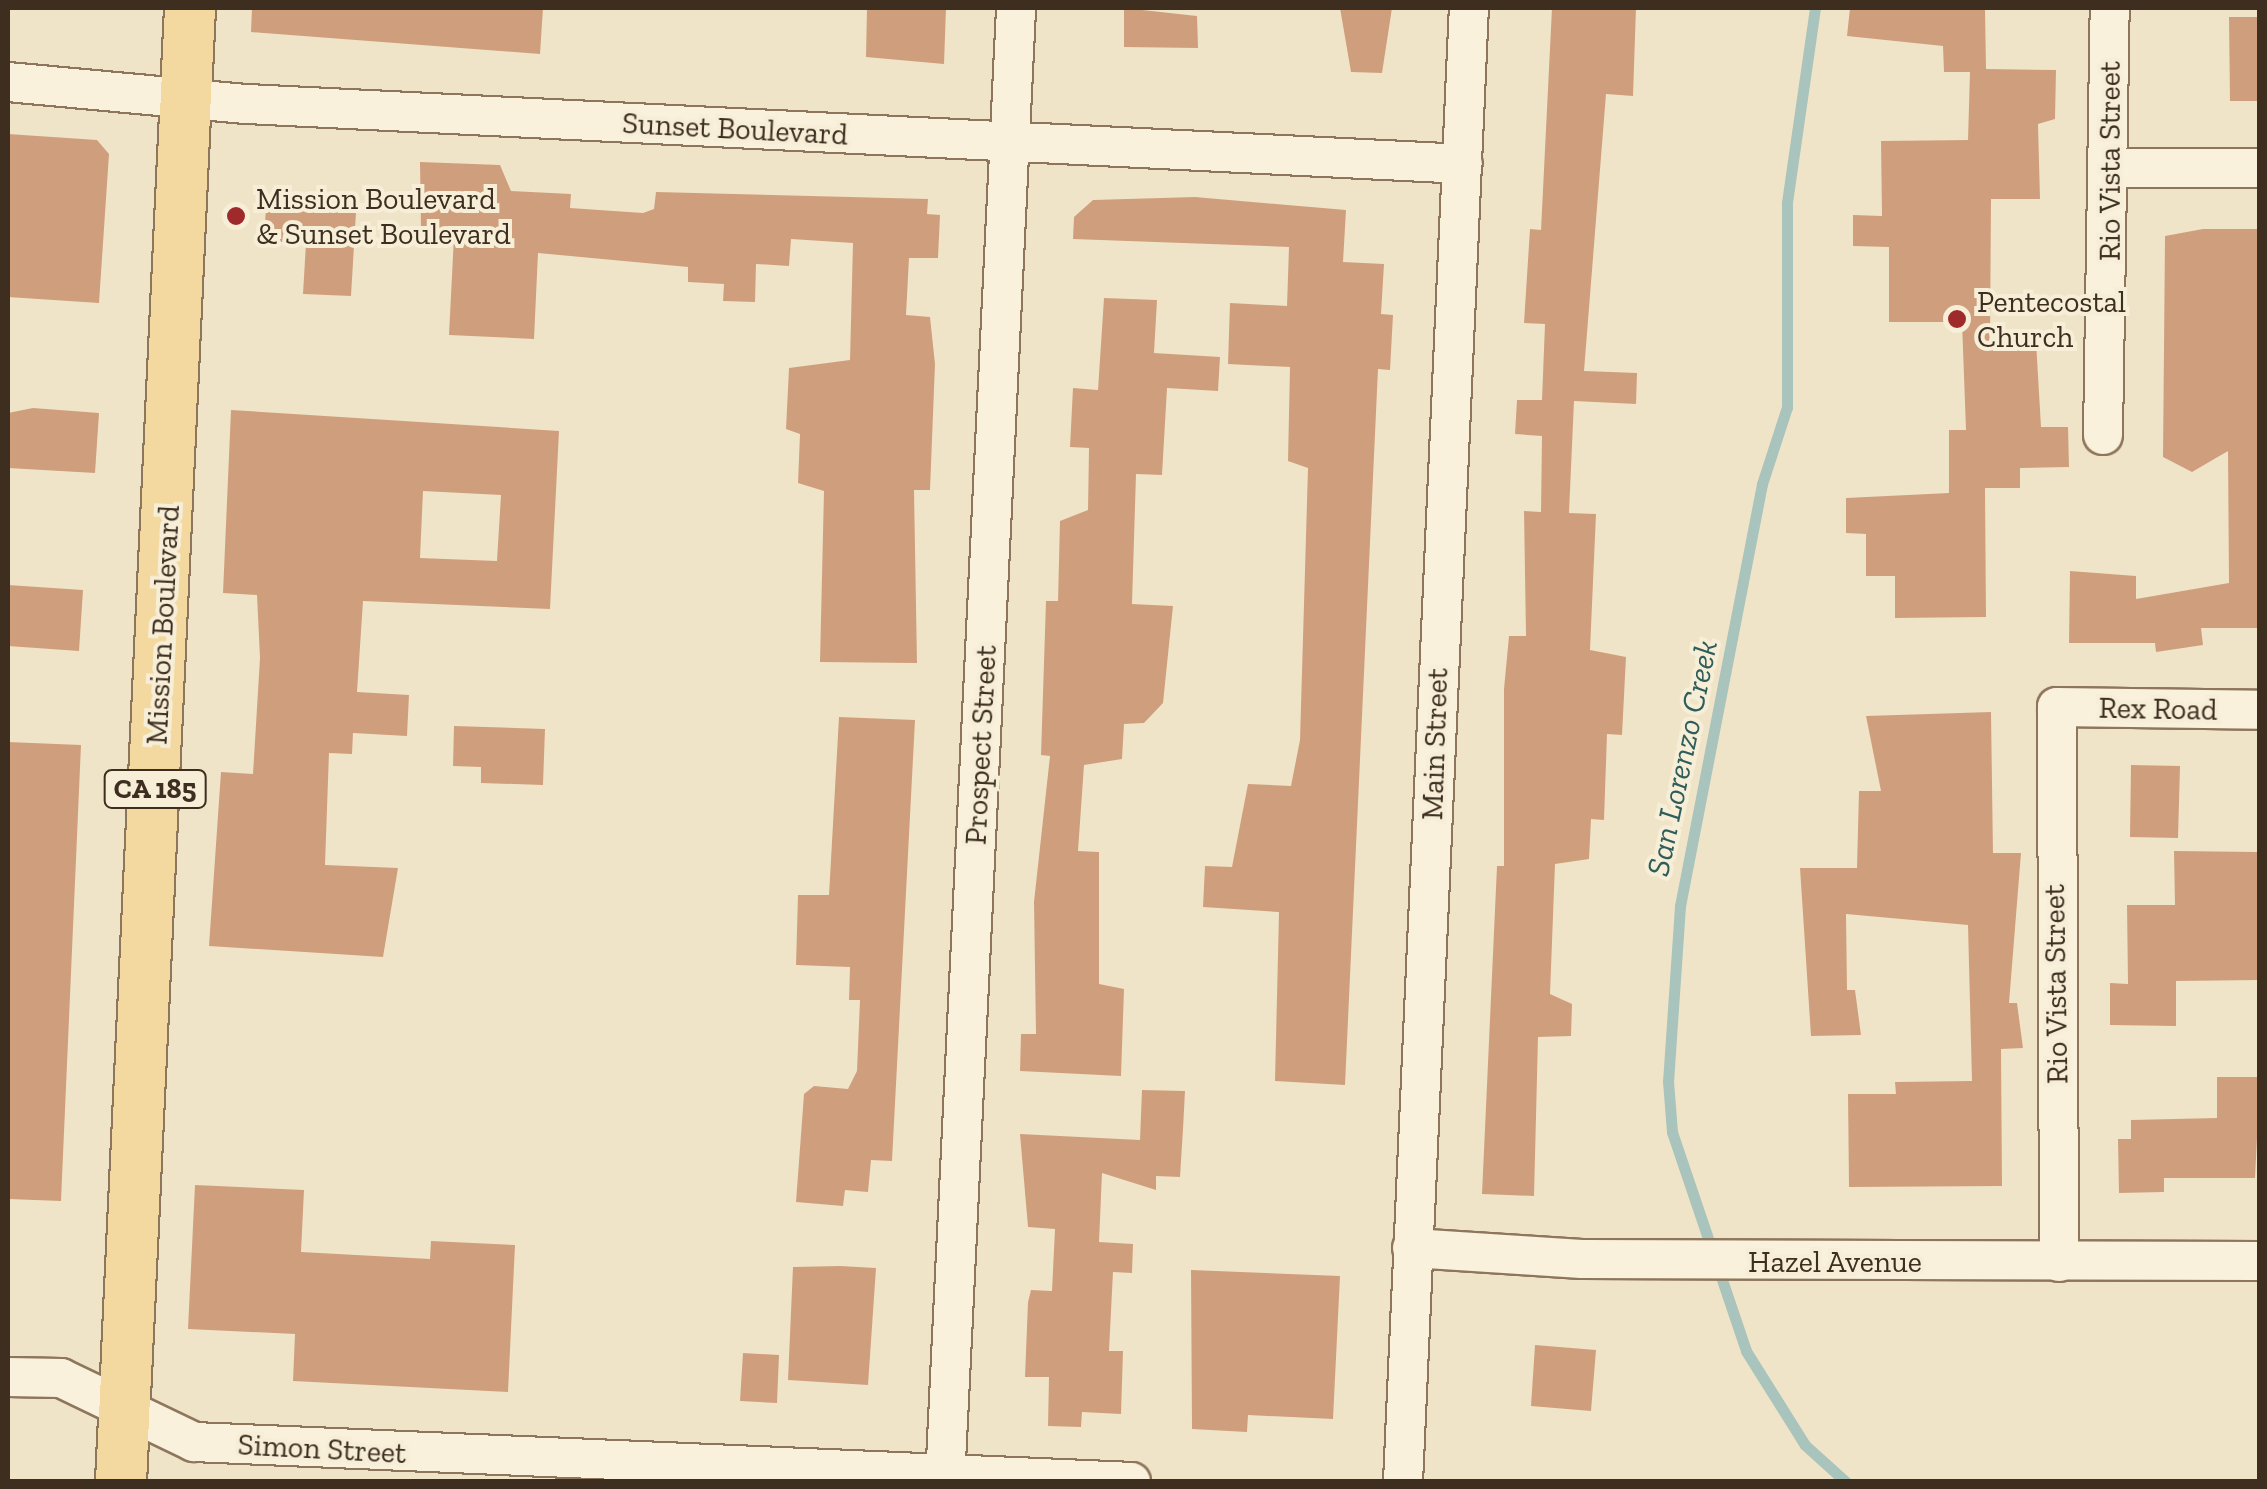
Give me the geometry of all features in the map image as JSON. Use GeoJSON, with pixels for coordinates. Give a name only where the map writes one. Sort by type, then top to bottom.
{"type":"FeatureCollection","features":[{"type":"Feature","properties":{"kind":"main road","name":"Mission Boulevard"},"geometry":{"type":"LineString","coordinates":[[121,1482],[190,8]]}},
{"type":"Feature","properties":{"kind":"street","name":"Prospect Street"},"geometry":{"type":"LineString","coordinates":[[945,1478],[1016,8]]}},
{"type":"Feature","properties":{"kind":"street","name":"Main Street"},"geometry":{"type":"LineString","coordinates":[[1403,1482],[1468,8]]}},
{"type":"Feature","properties":{"kind":"street","name":"Rio Vista Street"},"geometry":{"type":"LineString","coordinates":[[2104,435],[2112,168],[2110,8]]}},
{"type":"Feature","properties":{"kind":"street","name":"Sunset Boulevard"},"geometry":{"type":"LineString","coordinates":[[8,82],[187,96],[1012,143],[1463,164]]}},
{"type":"Feature","properties":{"kind":"street"},"geometry":{"type":"LineString","coordinates":[[2112,168],[2260,168]]}},
{"type":"Feature","properties":{"kind":"street","name":"Rio Vista Street"},"geometry":{"type":"LineString","coordinates":[[2057,707],[2059,1262]]}},
{"type":"Feature","properties":{"kind":"street","name":"Rex Road"},"geometry":{"type":"LineString","coordinates":[[2057,707],[2260,710]]}},
{"type":"Feature","properties":{"kind":"street","name":"Hazel Avenue"},"geometry":{"type":"LineString","coordinates":[[1412,1248],[1582,1259],[1819,1263],[2260,1261]]}},
{"type":"Feature","properties":{"kind":"street","name":"Simon Street"},"geometry":{"type":"LineString","coordinates":[[8,1377],[61,1378],[194,1442],[945,1478],[1131,1482]]}},
{"type":"Feature","properties":{"kind":"building"},"geometry":{"type":"Polygon","coordinates":[[[252,8],[543,8],[540,54],[251,32],[252,8]]]}},
{"type":"Feature","properties":{"kind":"building"},"geometry":{"type":"Polygon","coordinates":[[[867,8],[946,8],[944,64],[866,57],[867,8]]]}},
{"type":"Feature","properties":{"kind":"building"},"geometry":{"type":"Polygon","coordinates":[[[1124,8],[1197,16],[1198,48],[1124,47],[1124,8]]]}},
{"type":"Feature","properties":{"kind":"building"},"geometry":{"type":"Polygon","coordinates":[[[1340,8],[1392,8],[1382,73],[1351,72],[1340,8]]]}},
{"type":"Feature","properties":{"kind":"building"},"geometry":{"type":"Polygon","coordinates":[[[1552,8],[1636,8],[1633,96],[1606,94],[1584,371],[1637,373],[1636,404],[1574,401],[1569,513],[1596,514],[1590,650],[1626,657],[1622,735],[1607,734],[1604,820],[1591,819],[1589,859],[1555,864],[1550,994],[1572,1004],[1571,1036],[1538,1037],[1534,1196],[1482,1194],[1497,866],[1504,866],[1504,689],[1509,636],[1526,636],[1524,511],[1541,512],[1542,436],[1515,434],[1517,400],[1542,400],[1545,324],[1524,323],[1530,229],[1541,230],[1552,8]]]}},
{"type":"Feature","properties":{"kind":"building"},"geometry":{"type":"Polygon","coordinates":[[[1850,8],[1985,8],[1986,69],[2056,70],[2055,119],[2038,124],[2040,199],[1991,199],[1990,343],[2036,341],[2041,427],[2068,427],[2069,467],[2020,468],[2020,488],[1985,488],[1986,617],[1895,618],[1895,576],[1866,576],[1866,534],[1846,533],[1846,498],[1949,493],[1949,430],[1966,430],[1962,322],[1889,322],[1889,247],[1853,246],[1853,215],[1882,216],[1881,141],[1968,140],[1970,72],[1944,72],[1943,46],[1847,36],[1850,8]]]}},
{"type":"Feature","properties":{"kind":"building"},"geometry":{"type":"Polygon","coordinates":[[[2229,17],[2260,17],[2260,101],[2230,101],[2229,17]]]}},
{"type":"Feature","properties":{"kind":"building"},"geometry":{"type":"Polygon","coordinates":[[[8,134],[97,140],[109,154],[99,303],[8,297],[8,134]]]}},
{"type":"Feature","properties":{"kind":"building"},"geometry":{"type":"Polygon","coordinates":[[[420,162],[500,165],[511,191],[571,194],[570,208],[643,213],[654,209],[656,192],[928,199],[927,214],[940,215],[938,258],[909,258],[906,315],[930,317],[935,364],[930,490],[914,490],[917,663],[820,662],[824,491],[798,483],[800,434],[786,429],[789,368],[850,360],[853,243],[791,239],[789,266],[756,264],[755,302],[723,301],[724,284],[688,282],[688,267],[538,253],[534,339],[449,335],[454,236],[421,229],[420,162]]]}},
{"type":"Feature","properties":{"kind":"building"},"geometry":{"type":"Polygon","coordinates":[[[1195,197],[1346,210],[1343,262],[1384,264],[1381,314],[1393,315],[1390,370],[1378,369],[1345,1085],[1275,1081],[1279,912],[1203,907],[1205,866],[1232,867],[1248,784],[1291,786],[1300,740],[1308,468],[1288,461],[1290,367],[1228,364],[1230,303],[1287,306],[1289,247],[1073,239],[1074,217],[1093,200],[1195,197]]]}},
{"type":"Feature","properties":{"kind":"building"},"geometry":{"type":"Polygon","coordinates":[[[266,207],[356,212],[351,296],[303,294],[306,243],[264,241],[266,207]]]}},
{"type":"Feature","properties":{"kind":"building"},"geometry":{"type":"Polygon","coordinates":[[[2203,229],[2260,229],[2260,628],[2201,628],[2203,645],[2156,652],[2155,643],[2069,643],[2070,571],[2136,576],[2136,599],[2229,583],[2228,451],[2192,472],[2163,457],[2165,236],[2203,229]]]}},
{"type":"Feature","properties":{"kind":"building"},"geometry":{"type":"Polygon","coordinates":[[[1104,298],[1157,300],[1154,353],[1220,357],[1218,391],[1167,388],[1162,475],[1136,474],[1132,604],[1173,606],[1163,703],[1144,723],[1124,724],[1122,759],[1084,765],[1078,851],[1099,852],[1099,984],[1124,989],[1121,1076],[1020,1071],[1021,1034],[1036,1034],[1034,902],[1050,756],[1041,755],[1046,601],[1058,601],[1060,521],[1088,510],[1089,448],[1070,447],[1073,388],[1098,390],[1104,298]]]}},
{"type":"Feature","properties":{"kind":"building"},"geometry":{"type":"Polygon","coordinates":[[[33,408],[99,413],[95,473],[8,468],[8,413],[33,408]]]}},
{"type":"Feature","properties":{"kind":"building"},"geometry":{"type":"Polygon","coordinates":[[[231,410],[559,431],[550,609],[363,601],[357,692],[409,695],[407,736],[353,733],[352,754],[329,753],[325,865],[398,868],[383,957],[209,946],[221,772],[253,774],[260,658],[257,595],[223,593],[231,410]],[[423,491],[420,558],[497,561],[501,495],[423,491]]]}},
{"type":"Feature","properties":{"kind":"building"},"geometry":{"type":"Polygon","coordinates":[[[8,585],[83,590],[79,651],[8,646],[8,585]]]}},
{"type":"Feature","properties":{"kind":"building"},"geometry":{"type":"Polygon","coordinates":[[[1991,712],[1993,853],[2021,853],[2009,1003],[2017,1003],[2023,1048],[2001,1049],[2002,1186],[1849,1187],[1848,1094],[1896,1094],[1895,1082],[1972,1081],[1968,925],[1846,914],[1847,990],[1855,990],[1861,1035],[1811,1036],[1800,868],[1857,868],[1859,791],[1881,791],[1866,716],[1991,712]]]}},
{"type":"Feature","properties":{"kind":"building"},"geometry":{"type":"Polygon","coordinates":[[[839,717],[915,720],[892,1161],[871,1160],[868,1192],[845,1190],[843,1206],[796,1202],[804,1094],[814,1086],[848,1089],[857,1071],[860,1000],[849,1000],[850,967],[796,965],[798,895],[829,895],[839,717]]]}},
{"type":"Feature","properties":{"kind":"building"},"geometry":{"type":"Polygon","coordinates":[[[454,726],[545,729],[543,785],[481,783],[481,767],[453,766],[454,726]]]}},
{"type":"Feature","properties":{"kind":"building"},"geometry":{"type":"Polygon","coordinates":[[[8,742],[81,745],[61,1201],[8,1199],[8,742]]]}},
{"type":"Feature","properties":{"kind":"building"},"geometry":{"type":"Polygon","coordinates":[[[2131,765],[2180,766],[2178,838],[2130,837],[2131,765]]]}},
{"type":"Feature","properties":{"kind":"building"},"geometry":{"type":"Polygon","coordinates":[[[2174,851],[2258,852],[2260,980],[2176,981],[2176,1026],[2110,1025],[2110,983],[2128,984],[2127,905],[2175,905],[2174,851]]]}},
{"type":"Feature","properties":{"kind":"building"},"geometry":{"type":"Polygon","coordinates":[[[2217,1077],[2260,1077],[2255,1178],[2164,1178],[2164,1192],[2119,1193],[2118,1139],[2131,1139],[2131,1120],[2217,1118],[2217,1077]]]}},
{"type":"Feature","properties":{"kind":"building"},"geometry":{"type":"Polygon","coordinates":[[[1142,1090],[1185,1091],[1180,1177],[1156,1176],[1156,1190],[1102,1173],[1099,1242],[1133,1244],[1132,1273],[1113,1272],[1109,1351],[1123,1351],[1121,1414],[1082,1412],[1081,1427],[1048,1426],[1049,1377],[1025,1377],[1028,1302],[1031,1290],[1052,1291],[1055,1229],[1028,1227],[1020,1134],[1140,1140],[1142,1090]]]}},
{"type":"Feature","properties":{"kind":"building"},"geometry":{"type":"Polygon","coordinates":[[[195,1185],[304,1190],[301,1252],[430,1259],[431,1241],[515,1245],[508,1392],[293,1381],[295,1334],[188,1329],[195,1185]]]}},
{"type":"Feature","properties":{"kind":"building"},"geometry":{"type":"Polygon","coordinates":[[[793,1267],[876,1268],[868,1385],[788,1380],[793,1267]]]}},
{"type":"Feature","properties":{"kind":"building"},"geometry":{"type":"Polygon","coordinates":[[[1191,1270],[1340,1276],[1333,1419],[1248,1415],[1247,1432],[1192,1429],[1191,1270]]]}},
{"type":"Feature","properties":{"kind":"building"},"geometry":{"type":"Polygon","coordinates":[[[1535,1345],[1596,1350],[1591,1411],[1531,1406],[1535,1345]]]}},
{"type":"Feature","properties":{"kind":"building"},"geometry":{"type":"Polygon","coordinates":[[[743,1353],[779,1355],[777,1403],[740,1401],[743,1353]]]}},
{"type":"Feature","properties":{"kind":"waterway","name":"San Lorenzo Creek"},"geometry":{"type":"LineString","coordinates":[[1815,8],[1787,203],[1787,407],[1762,484],[1680,906],[1668,1081],[1672,1132],[1746,1351],[1805,1445],[1846,1482]]}},
{"type":"Feature","properties":{"kind":"place","name":"Mission Boulevard & Sunset Boulevard"},"geometry":{"type":"Point","coordinates":[236,216]}},
{"type":"Feature","properties":{"kind":"place","name":"Pentecostal Church"},"geometry":{"type":"Point","coordinates":[1957,319]}}]}
